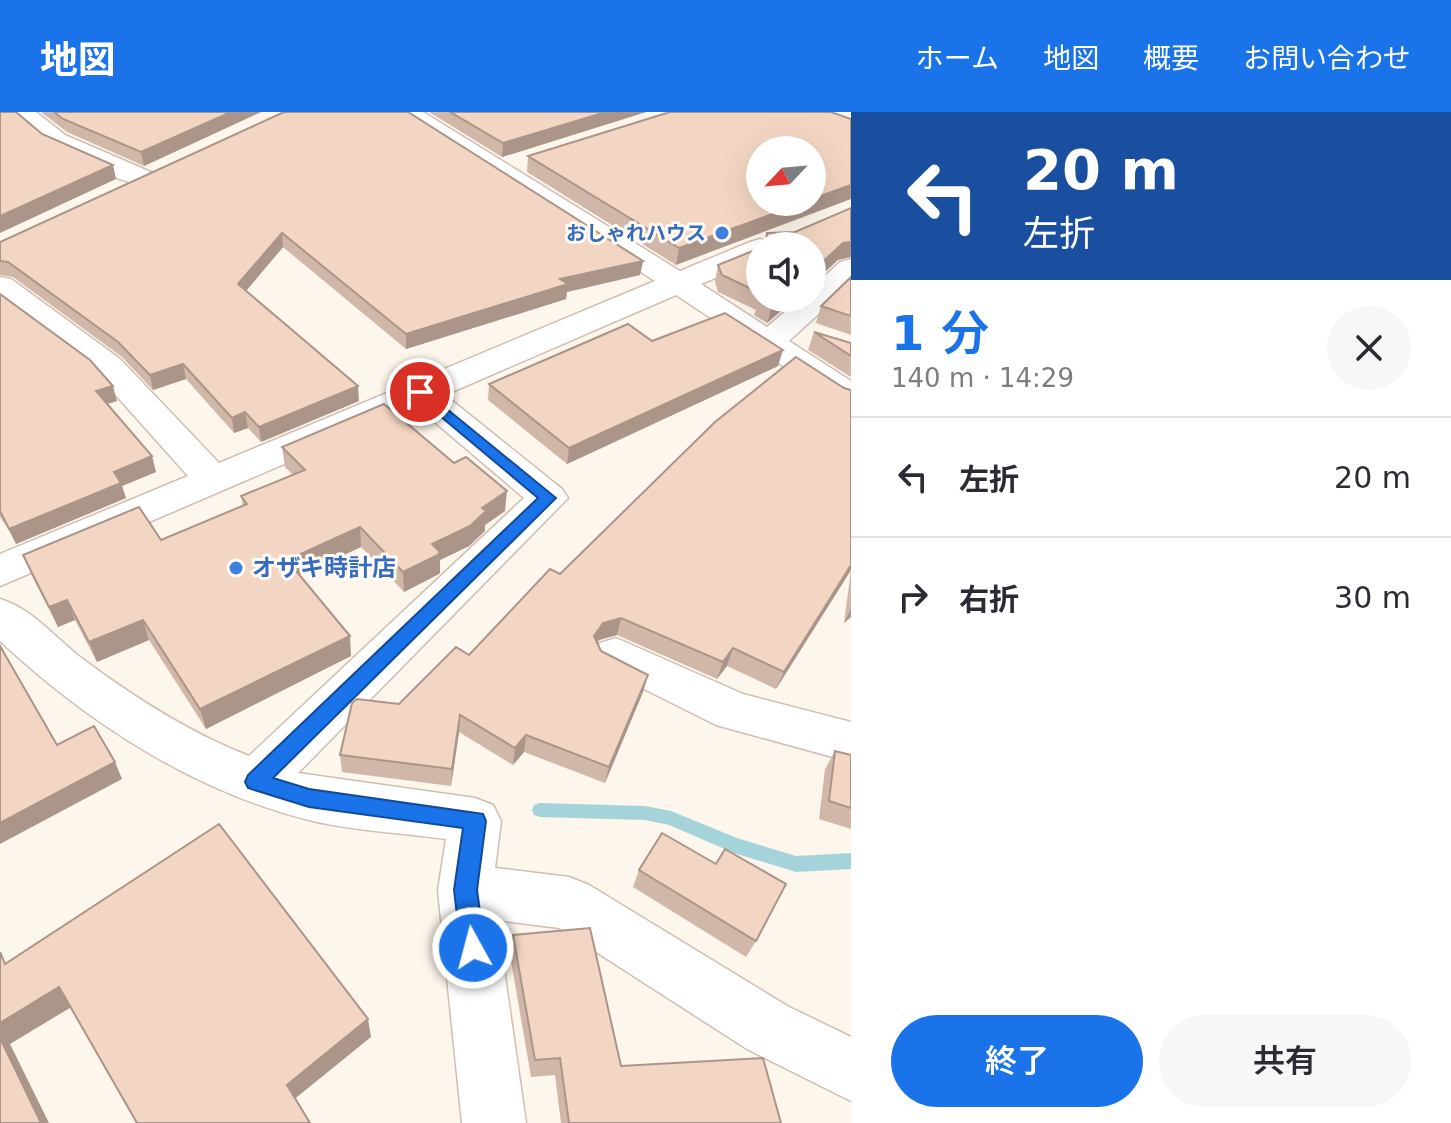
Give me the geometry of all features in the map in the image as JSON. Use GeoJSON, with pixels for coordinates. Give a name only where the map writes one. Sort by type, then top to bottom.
{"type":"FeatureCollection","features":[{"type":"Feature","properties":{"kind":"street"},"geometry":{"type":"LineString","coordinates":[[21,112],[56,140],[144,179]]}},
{"type":"Feature","properties":{"kind":"street"},"geometry":{"type":"LineString","coordinates":[[406,112],[676,283],[777,335],[851,396]]}},
{"type":"Feature","properties":{"kind":"street"},"geometry":{"type":"LineString","coordinates":[[500,169],[528,161]]}},
{"type":"Feature","properties":{"kind":"street"},"geometry":{"type":"LineString","coordinates":[[116,192],[170,167]]}},
{"type":"Feature","properties":{"kind":"street"},"geometry":{"type":"LineString","coordinates":[[0,571],[746,254]]}},
{"type":"Feature","properties":{"kind":"street"},"geometry":{"type":"LineString","coordinates":[[777,335],[851,268]]}},
{"type":"Feature","properties":{"kind":"street"},"geometry":{"type":"LineString","coordinates":[[0,286],[108,366],[213,480]]}},
{"type":"Feature","properties":{"kind":"street"},"geometry":{"type":"LineString","coordinates":[[777,335],[826,341]]}},
{"type":"Feature","properties":{"kind":"street"},"geometry":{"type":"LineString","coordinates":[[256,782],[548,498],[420,392]]}},
{"type":"Feature","properties":{"kind":"street"},"geometry":{"type":"LineString","coordinates":[[0,615],[30,643],[108,701],[196,754],[256,782],[309,798],[475,821],[465,890],[494,1123]]}},
{"type":"Feature","properties":{"kind":"street"},"geometry":{"type":"LineString","coordinates":[[616,655],[733,711],[851,742]]}},
{"type":"Feature","properties":{"kind":"street"},"geometry":{"type":"LineString","coordinates":[[465,890],[569,903],[768,1028],[851,1070]]}},
{"type":"Feature","properties":{"kind":"building"},"geometry":{"type":"Polygon","coordinates":[[[0,112],[16,112],[42,134],[113,165],[0,216],[0,112]]]}},
{"type":"Feature","properties":{"kind":"building"},"geometry":{"type":"Polygon","coordinates":[[[54,112],[231,112],[141,152],[63,119],[54,112]]]}},
{"type":"Feature","properties":{"kind":"building"},"geometry":{"type":"Polygon","coordinates":[[[284,112],[408,112],[643,261],[560,279],[568,284],[406,334],[282,233],[238,284],[358,386],[259,427],[245,412],[232,418],[183,364],[150,375],[118,342],[8,262],[0,261],[0,242],[284,112]]]}},
{"type":"Feature","properties":{"kind":"building"},"geometry":{"type":"Polygon","coordinates":[[[450,112],[606,112],[503,143],[450,112]]]}},
{"type":"Feature","properties":{"kind":"building"},"geometry":{"type":"Polygon","coordinates":[[[670,112],[831,112],[851,119],[851,185],[826,194],[826,136],[746,136],[746,216],[767,216],[679,248],[528,156],[670,112]]]}},
{"type":"Feature","properties":{"kind":"building"},"geometry":{"type":"Polygon","coordinates":[[[851,208],[851,242],[843,243],[826,259],[826,232],[795,232],[851,208]]]}},
{"type":"Feature","properties":{"kind":"building"},"geometry":{"type":"Polygon","coordinates":[[[746,254],[746,286],[722,275],[718,265],[746,254]]]}},
{"type":"Feature","properties":{"kind":"building"},"geometry":{"type":"Polygon","coordinates":[[[851,277],[851,316],[826,308],[826,301],[851,277]]]}},
{"type":"Feature","properties":{"kind":"building"},"geometry":{"type":"Polygon","coordinates":[[[0,294],[90,360],[113,386],[96,391],[152,456],[114,472],[121,483],[9,529],[0,511],[0,294]]]}},
{"type":"Feature","properties":{"kind":"building"},"geometry":{"type":"Polygon","coordinates":[[[725,313],[783,350],[569,448],[489,384],[628,324],[652,341],[725,313]]]}},
{"type":"Feature","properties":{"kind":"building"},"geometry":{"type":"Polygon","coordinates":[[[814,332],[851,343],[851,356],[814,332]]]}},
{"type":"Feature","properties":{"kind":"building"},"geometry":{"type":"Polygon","coordinates":[[[796,357],[851,390],[851,565],[784,672],[733,648],[723,662],[621,618],[603,623],[594,636],[601,651],[648,675],[609,767],[526,735],[515,748],[460,715],[452,769],[340,755],[352,703],[357,699],[399,704],[456,647],[469,655],[550,569],[560,574],[715,422],[796,357]]]}},
{"type":"Feature","properties":{"kind":"building"},"geometry":{"type":"Polygon","coordinates":[[[384,404],[454,463],[466,457],[507,491],[482,508],[486,511],[470,526],[432,544],[440,552],[438,555],[403,572],[360,527],[287,560],[350,636],[200,709],[143,620],[89,642],[67,600],[49,607],[23,555],[139,507],[161,540],[247,504],[241,496],[305,470],[282,447],[384,404]]]}},
{"type":"Feature","properties":{"kind":"building"},"geometry":{"type":"Polygon","coordinates":[[[0,646],[57,745],[94,726],[115,762],[0,823],[0,646]]]}},
{"type":"Feature","properties":{"kind":"building"},"geometry":{"type":"Polygon","coordinates":[[[835,751],[851,755],[851,808],[829,801],[835,751]]]}},
{"type":"Feature","properties":{"kind":"building"},"geometry":{"type":"Polygon","coordinates":[[[219,824],[368,1019],[287,1085],[310,1123],[137,1123],[59,987],[0,1023],[0,952],[5,964],[219,824]]]}},
{"type":"Feature","properties":{"kind":"building"},"geometry":{"type":"Polygon","coordinates":[[[662,833],[716,864],[725,849],[786,884],[756,941],[639,870],[662,833]]]}},
{"type":"Feature","properties":{"kind":"building"},"geometry":{"type":"Polygon","coordinates":[[[590,928],[621,1066],[763,1058],[781,1123],[569,1123],[560,1058],[535,1060],[513,935],[590,928]]]}},
{"type":"Feature","properties":{"kind":"building"},"geometry":{"type":"Polygon","coordinates":[[[0,1038],[41,1123],[0,1123],[0,1038]]]}},
{"type":"Feature","properties":{"kind":"waterway"},"geometry":{"type":"LineString","coordinates":[[540,810],[645,813],[671,818],[734,845],[796,864],[851,861]]}},
{"type":"Feature","properties":{"kind":"place","name":"おしゃれハウス"},"geometry":{"type":"Point","coordinates":[722,233]}},
{"type":"Feature","properties":{"kind":"place","name":"オザキ時計店"},"geometry":{"type":"Point","coordinates":[236,568]}},
{"type":"Feature","properties":{"kind":"route"},"geometry":{"type":"LineString","coordinates":[[420,392],[548,498],[256,782],[309,798],[475,821],[465,890],[473,948]]}}]}
